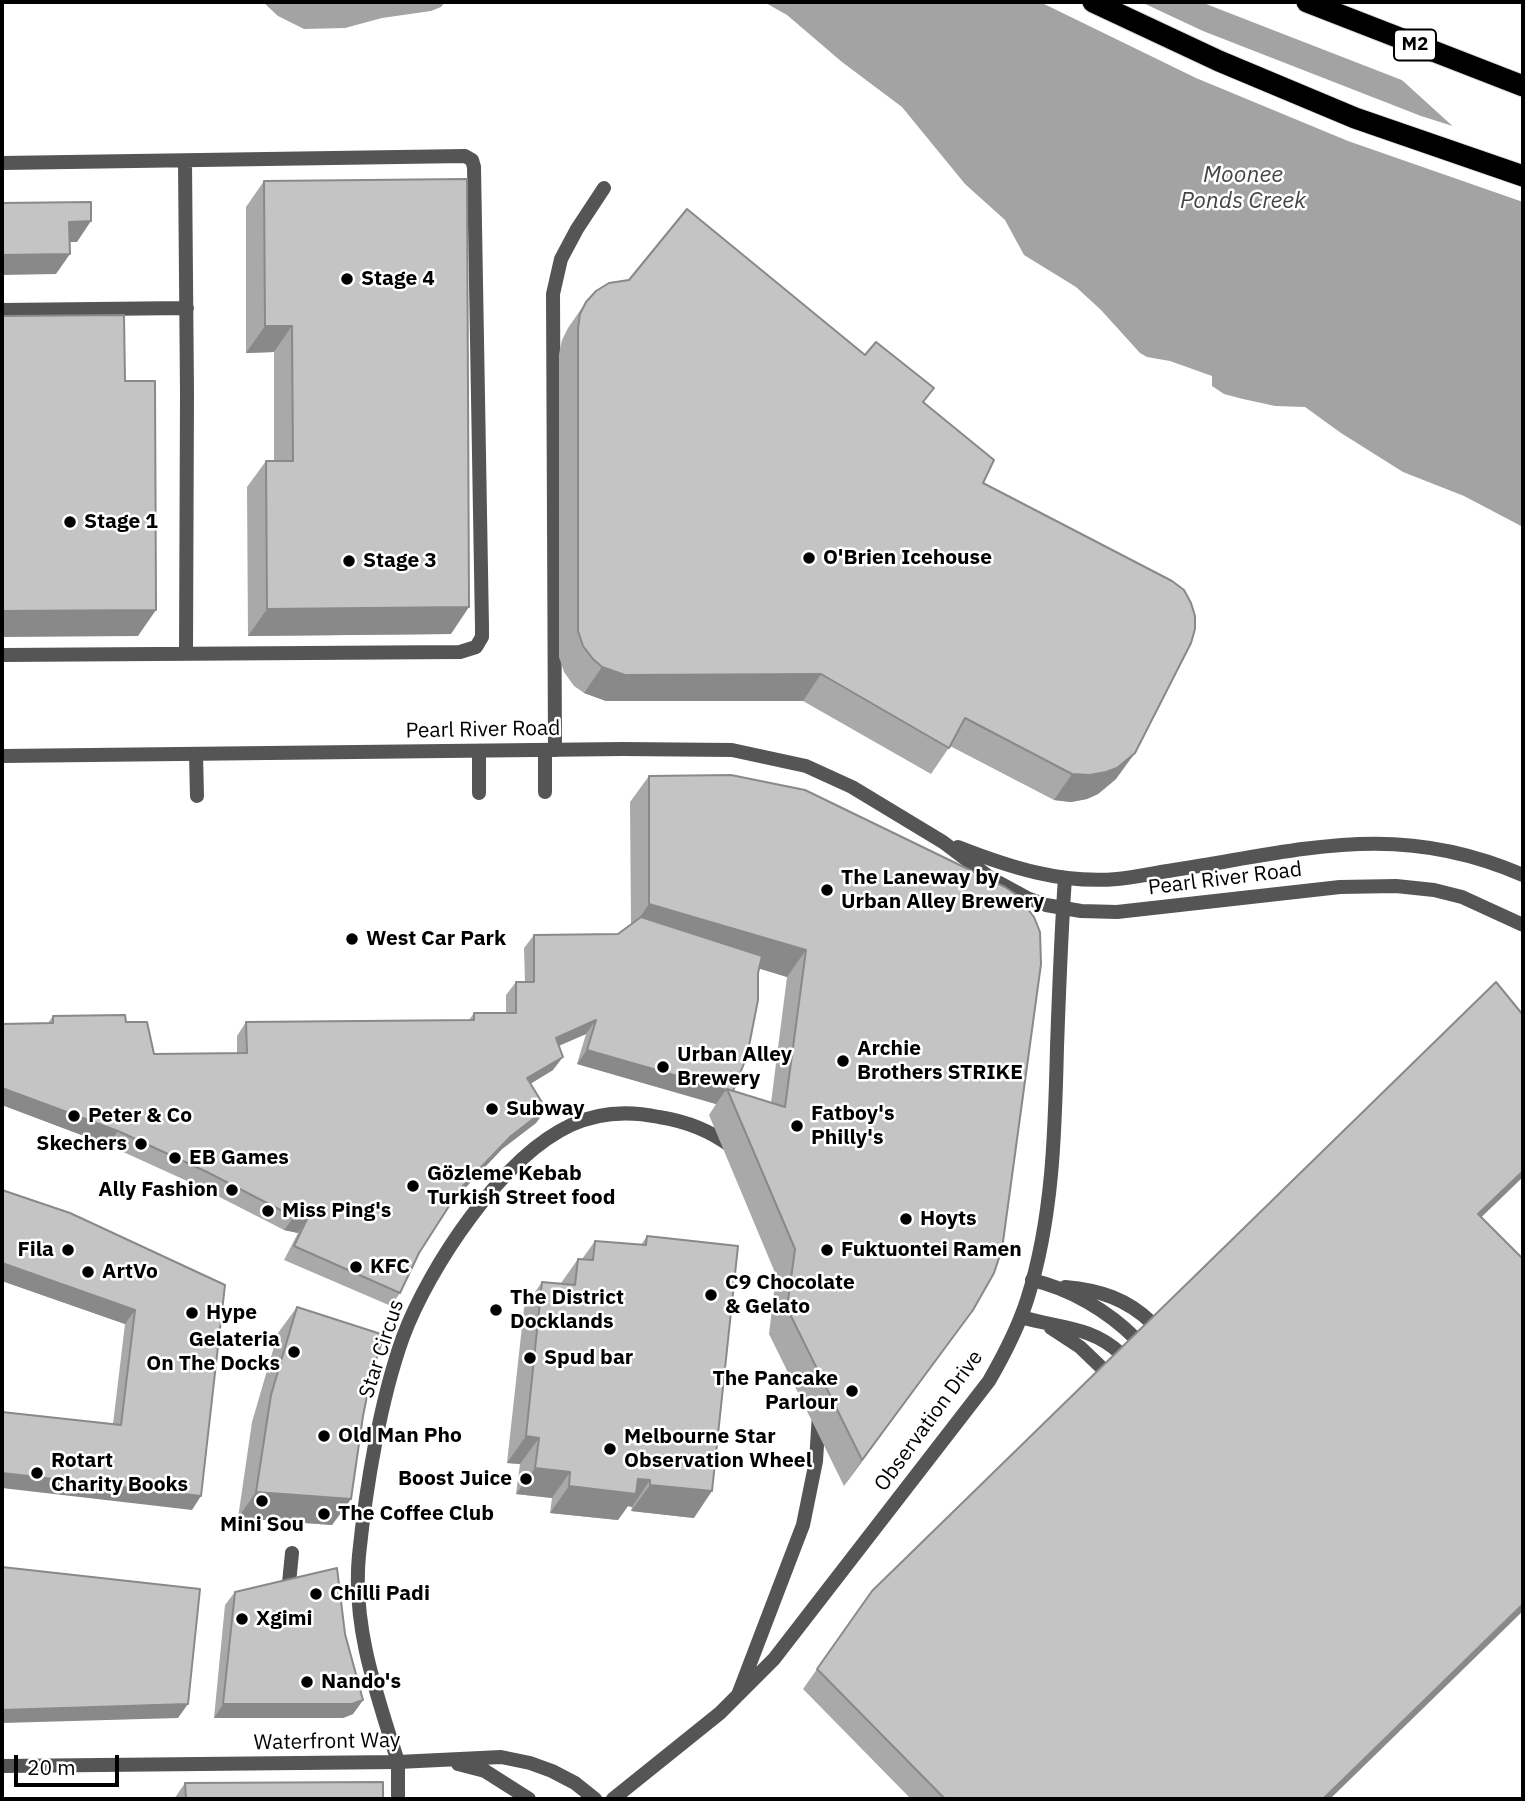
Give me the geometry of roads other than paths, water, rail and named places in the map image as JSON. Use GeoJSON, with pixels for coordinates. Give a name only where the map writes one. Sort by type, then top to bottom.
{"type":"FeatureCollection","features":[{"type":"Feature","properties":{"kind":"highway"},"geometry":{"type":"LineString","coordinates":[[1093,2],[1219,61],[1355,118],[1523,176]]}},
{"type":"Feature","properties":{"kind":"highway","name":"M2"},"geometry":{"type":"LineString","coordinates":[[1307,2],[1523,86]]}},
{"type":"Feature","properties":{"kind":"street"},"geometry":{"type":"LineString","coordinates":[[2,163],[465,156],[472,160],[482,626],[482,637],[476,648],[460,652],[2,654]]}},
{"type":"Feature","properties":{"kind":"street"},"geometry":{"type":"LineString","coordinates":[[185,162],[186,653]]}},
{"type":"Feature","properties":{"kind":"street"},"geometry":{"type":"LineString","coordinates":[[545,792],[550,750],[553,294],[561,259],[604,188]]}},
{"type":"Feature","properties":{"kind":"street"},"geometry":{"type":"LineString","coordinates":[[2,310],[187,308]]}},
{"type":"Feature","properties":{"kind":"street","name":"Pearl River Road"},"geometry":{"type":"LineString","coordinates":[[2,756],[692,748],[732,750],[806,766],[852,786],[943,842],[1011,891],[1046,905],[1117,912],[1340,887],[1396,886],[1434,890],[1462,897],[1523,925]]}},
{"type":"Feature","properties":{"kind":"street"},"geometry":{"type":"LineString","coordinates":[[479,751],[479,793]]}},
{"type":"Feature","properties":{"kind":"street"},"geometry":{"type":"LineString","coordinates":[[195,754],[197,796]]}},
{"type":"Feature","properties":{"kind":"street","name":"Pearl River Road"},"geometry":{"type":"LineString","coordinates":[[943,842],[1024,870],[1065,878],[1117,879],[1321,846],[1376,842],[1445,849],[1474,856],[1523,875]]}},
{"type":"Feature","properties":{"kind":"street","name":"Observation Drive"},"geometry":{"type":"LineString","coordinates":[[613,1799],[720,1713],[794,1635],[989,1381],[1021,1317],[1040,1248],[1054,1147],[1065,878]]}},
{"type":"Feature","properties":{"kind":"street","name":"Star Circus"},"geometry":{"type":"LineString","coordinates":[[398,1799],[398,1762],[368,1668],[360,1612],[359,1558],[377,1438],[388,1387],[403,1338],[421,1297],[443,1257],[491,1190],[539,1145],[571,1125],[604,1114],[635,1113],[682,1121],[722,1139],[741,1155]]}},
{"type":"Feature","properties":{"kind":"street"},"geometry":{"type":"LineString","coordinates":[[1032,1280],[1121,1299],[1152,1323]]}},
{"type":"Feature","properties":{"kind":"street"},"geometry":{"type":"LineString","coordinates":[[1057,1286],[1105,1314],[1136,1339]]}},
{"type":"Feature","properties":{"kind":"street"},"geometry":{"type":"LineString","coordinates":[[1021,1317],[1090,1333],[1110,1344],[1121,1354]]}},
{"type":"Feature","properties":{"kind":"street"},"geometry":{"type":"LineString","coordinates":[[1045,1324],[1080,1347],[1104,1370]]}},
{"type":"Feature","properties":{"kind":"street"},"geometry":{"type":"LineString","coordinates":[[738,1695],[803,1525],[816,1461],[820,1397]]}},
{"type":"Feature","properties":{"kind":"street"},"geometry":{"type":"LineString","coordinates":[[289,1583],[292,1553]]}},
{"type":"Feature","properties":{"kind":"street","name":"Waterfront Way"},"geometry":{"type":"LineString","coordinates":[[2,1766],[398,1762],[501,1757],[530,1763],[575,1783],[595,1799]]}},
{"type":"Feature","properties":{"kind":"street","name":"Waterfront Way"},"geometry":{"type":"LineString","coordinates":[[443,1761],[485,1771],[529,1799]]}},
{"type":"Feature","properties":{"kind":"water"},"geometry":{"type":"Polygon","coordinates":[[[263,2],[445,2],[431,11],[382,18],[345,28],[304,29],[278,16],[263,2]]]}},
{"type":"Feature","properties":{"kind":"water","name":"Moonee Ponds Creek"},"geometry":{"type":"Polygon","coordinates":[[[764,2],[1316,2],[1523,190],[1523,527],[1464,496],[1403,472],[1305,407],[1275,406],[1224,394],[1212,386],[1212,376],[1140,353],[1076,287],[1024,255],[1005,220],[965,184],[902,107],[842,62],[787,15],[764,2]]]}},
{"type":"Feature","properties":{"kind":"place","name":"Stage 4"},"geometry":{"type":"Point","coordinates":[347,279]}},
{"type":"Feature","properties":{"kind":"place","name":"Stage 1"},"geometry":{"type":"Point","coordinates":[70,522]}},
{"type":"Feature","properties":{"kind":"place","name":"O'Brien Icehouse"},"geometry":{"type":"Point","coordinates":[809,558]}},
{"type":"Feature","properties":{"kind":"place","name":"Stage 3"},"geometry":{"type":"Point","coordinates":[349,561]}},
{"type":"Feature","properties":{"kind":"place","name":"The Laneway by Urban Alley Brewery"},"geometry":{"type":"Point","coordinates":[827,890]}},
{"type":"Feature","properties":{"kind":"place","name":"West Car Park"},"geometry":{"type":"Point","coordinates":[352,939]}},
{"type":"Feature","properties":{"kind":"place","name":"Archie Brothers STRIKE"},"geometry":{"type":"Point","coordinates":[843,1061]}},
{"type":"Feature","properties":{"kind":"place","name":"Urban Alley Brewery"},"geometry":{"type":"Point","coordinates":[663,1067]}},
{"type":"Feature","properties":{"kind":"place","name":"Subway"},"geometry":{"type":"Point","coordinates":[492,1109]}},
{"type":"Feature","properties":{"kind":"place","name":"Peter & Co"},"geometry":{"type":"Point","coordinates":[74,1116]}},
{"type":"Feature","properties":{"kind":"place","name":"Fatboy's Philly's"},"geometry":{"type":"Point","coordinates":[797,1126]}},
{"type":"Feature","properties":{"kind":"place","name":"Skechers"},"geometry":{"type":"Point","coordinates":[141,1144]}},
{"type":"Feature","properties":{"kind":"place","name":"EB Games"},"geometry":{"type":"Point","coordinates":[175,1158]}},
{"type":"Feature","properties":{"kind":"place","name":"Gözleme Kebab Turkish Street food"},"geometry":{"type":"Point","coordinates":[413,1186]}},
{"type":"Feature","properties":{"kind":"place","name":"Ally Fashion"},"geometry":{"type":"Point","coordinates":[232,1190]}},
{"type":"Feature","properties":{"kind":"place","name":"Miss Ping's"},"geometry":{"type":"Point","coordinates":[268,1211]}},
{"type":"Feature","properties":{"kind":"place","name":"Hoyts"},"geometry":{"type":"Point","coordinates":[906,1219]}},
{"type":"Feature","properties":{"kind":"place","name":"Fila"},"geometry":{"type":"Point","coordinates":[68,1250]}},
{"type":"Feature","properties":{"kind":"place","name":"Fuktuontei Ramen"},"geometry":{"type":"Point","coordinates":[827,1250]}},
{"type":"Feature","properties":{"kind":"place","name":"KFC"},"geometry":{"type":"Point","coordinates":[356,1267]}},
{"type":"Feature","properties":{"kind":"place","name":"ArtVo"},"geometry":{"type":"Point","coordinates":[88,1272]}},
{"type":"Feature","properties":{"kind":"place","name":"C9 Chocolate & Gelato"},"geometry":{"type":"Point","coordinates":[711,1295]}},
{"type":"Feature","properties":{"kind":"place","name":"The District Docklands"},"geometry":{"type":"Point","coordinates":[496,1310]}},
{"type":"Feature","properties":{"kind":"place","name":"Hype"},"geometry":{"type":"Point","coordinates":[192,1313]}},
{"type":"Feature","properties":{"kind":"place","name":"Gelateria On The Docks"},"geometry":{"type":"Point","coordinates":[294,1352]}},
{"type":"Feature","properties":{"kind":"place","name":"Spud bar"},"geometry":{"type":"Point","coordinates":[530,1358]}},
{"type":"Feature","properties":{"kind":"place","name":"The Pancake Parlour"},"geometry":{"type":"Point","coordinates":[852,1391]}},
{"type":"Feature","properties":{"kind":"place","name":"Old Man Pho"},"geometry":{"type":"Point","coordinates":[324,1436]}},
{"type":"Feature","properties":{"kind":"place","name":"Melbourne Star Observation Wheel"},"geometry":{"type":"Point","coordinates":[610,1449]}},
{"type":"Feature","properties":{"kind":"place","name":"Rotart Charity Books"},"geometry":{"type":"Point","coordinates":[37,1473]}},
{"type":"Feature","properties":{"kind":"place","name":"Boost Juice"},"geometry":{"type":"Point","coordinates":[526,1479]}},
{"type":"Feature","properties":{"kind":"place","name":"Mini Sou"},"geometry":{"type":"Point","coordinates":[262,1501]}},
{"type":"Feature","properties":{"kind":"place","name":"The Coffee Club"},"geometry":{"type":"Point","coordinates":[324,1514]}},
{"type":"Feature","properties":{"kind":"place","name":"Chilli Padi"},"geometry":{"type":"Point","coordinates":[316,1594]}},
{"type":"Feature","properties":{"kind":"place","name":"Xgimi"},"geometry":{"type":"Point","coordinates":[242,1619]}},
{"type":"Feature","properties":{"kind":"place","name":"Nando's"},"geometry":{"type":"Point","coordinates":[307,1682]}}]}
